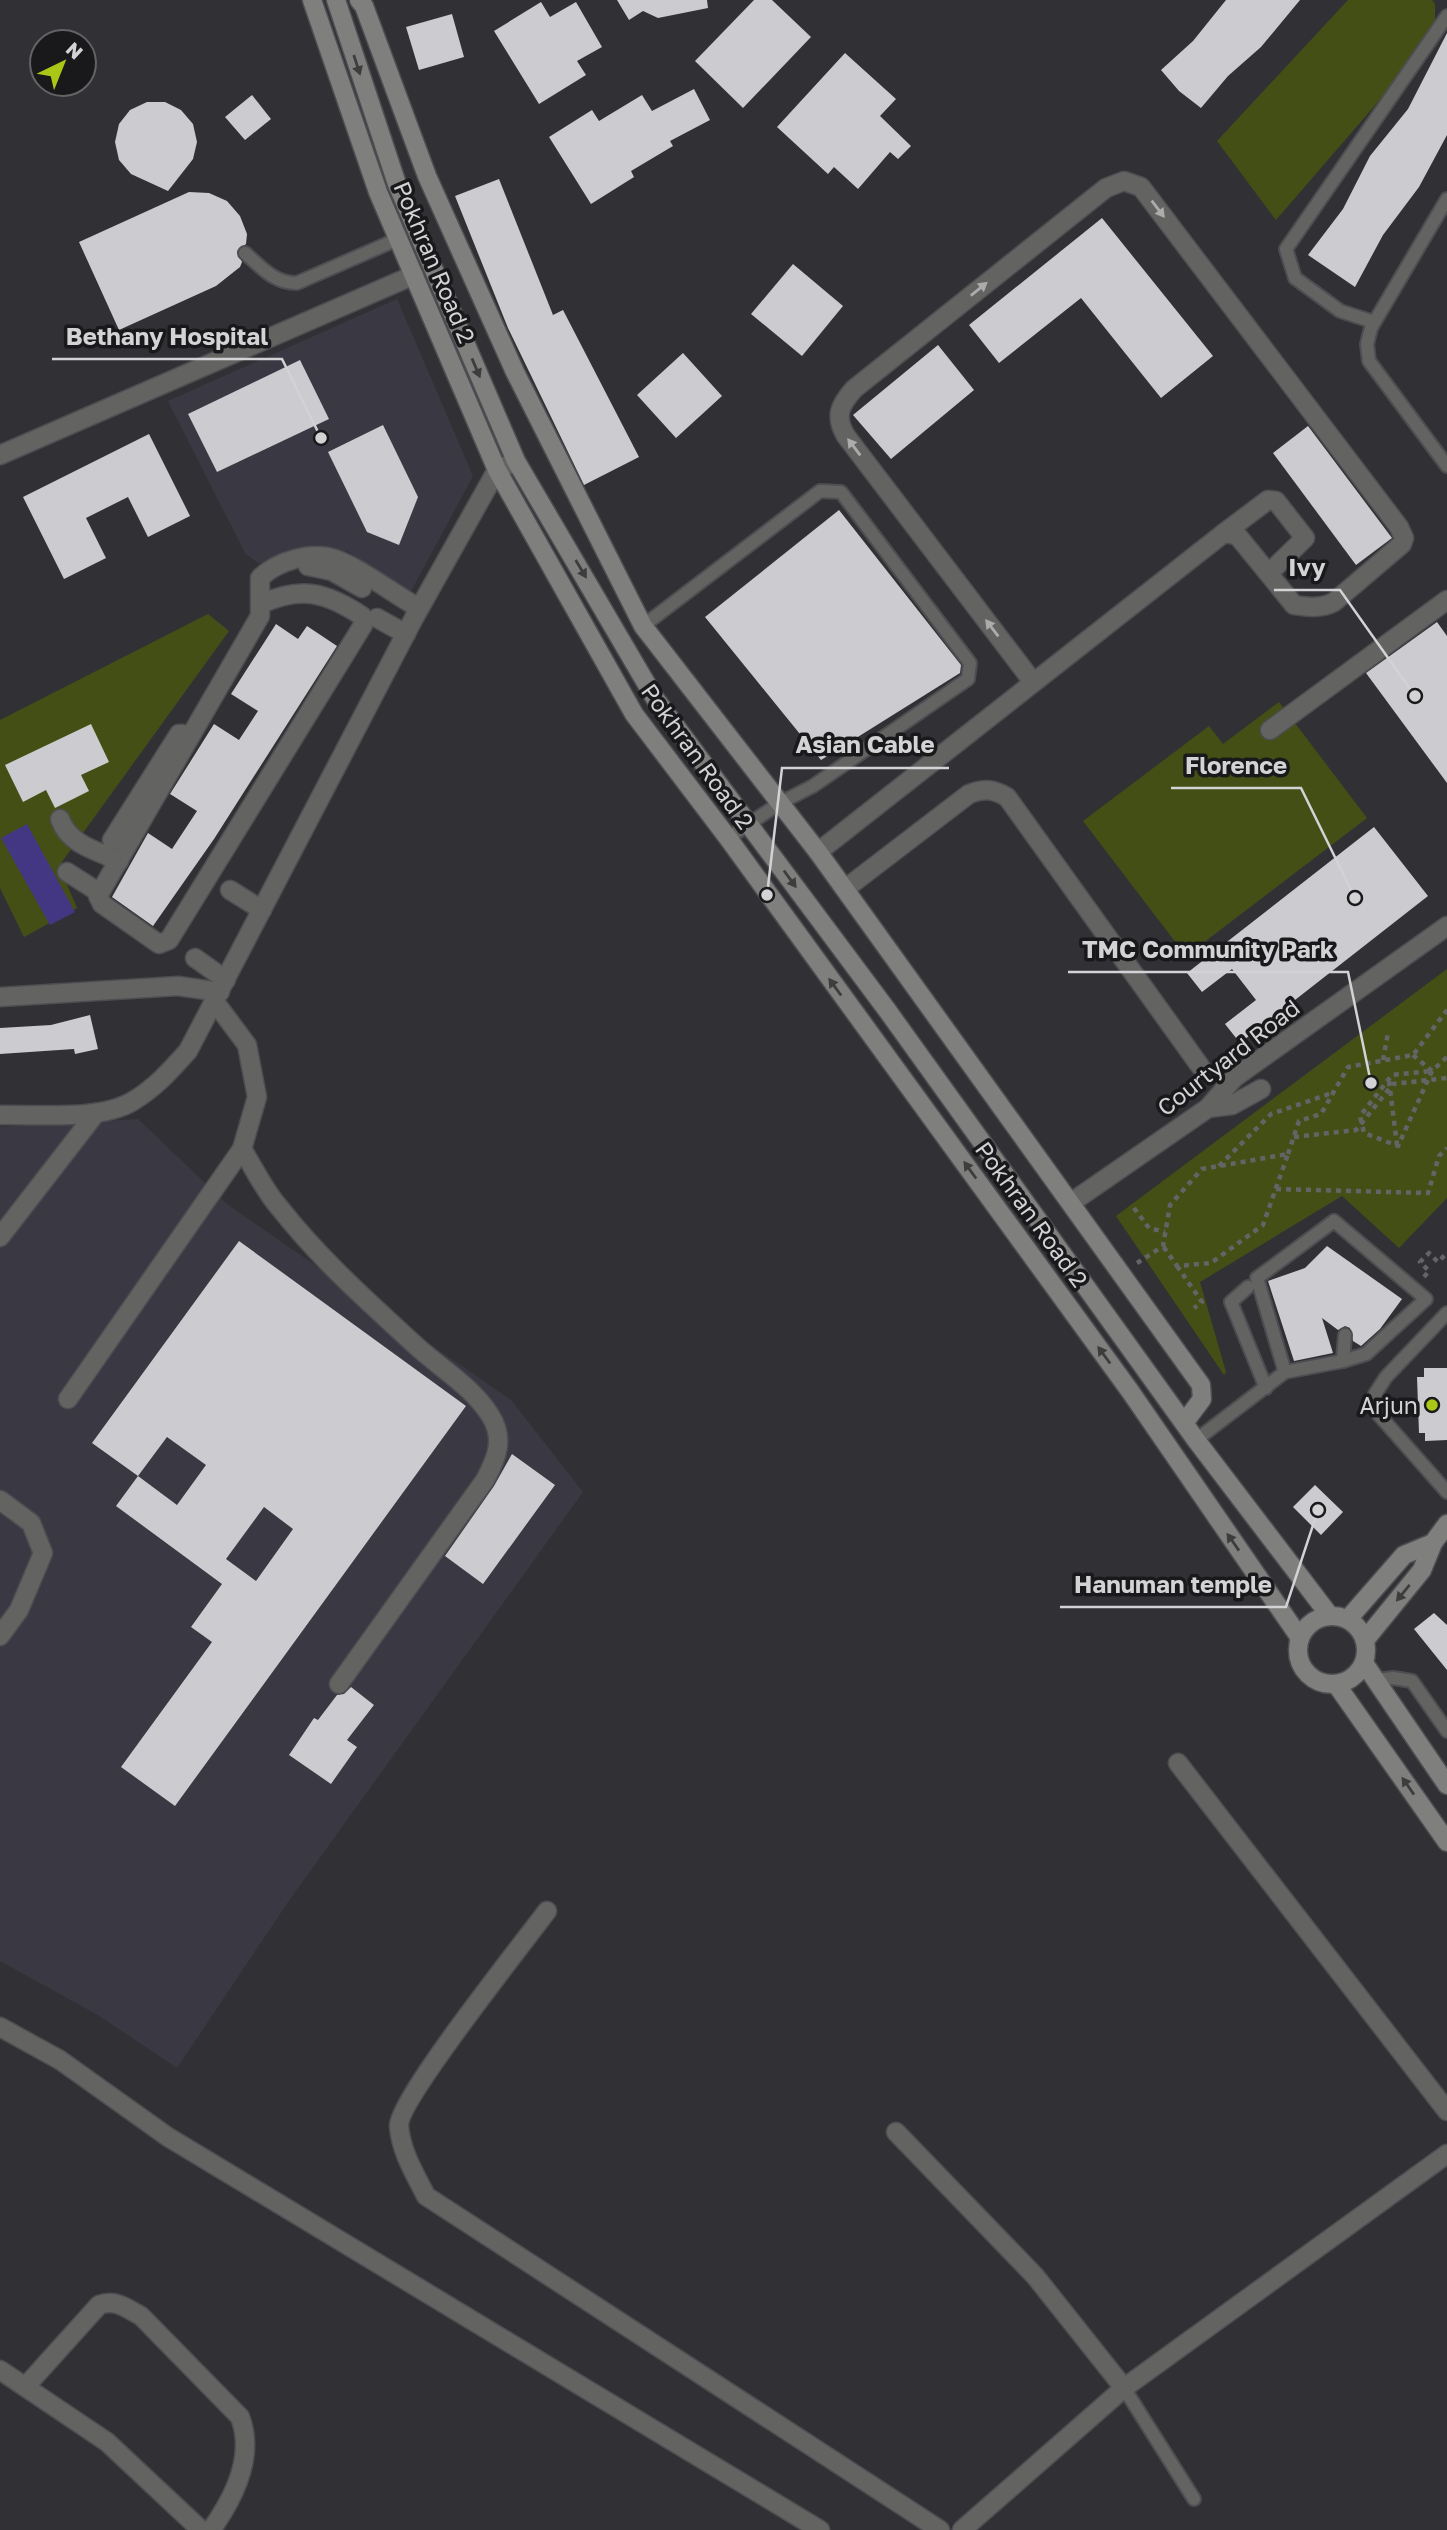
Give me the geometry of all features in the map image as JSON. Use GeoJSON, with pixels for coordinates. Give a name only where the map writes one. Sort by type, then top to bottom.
{"type":"FeatureCollection","features":[{"type":"Feature","properties":{"kind":"main road","name":"Pokhran Road 2"},"geometry":{"type":"LineString","coordinates":[[312,0],[378,192],[497,470],[634,714],[728,838],[1122,1380],[1300,1638]]}},
{"type":"Feature","properties":{"kind":"main road","name":"Pokhran Road 2"},"geometry":{"type":"LineString","coordinates":[[336,0],[397,184],[516,461],[656,700],[1196,1440],[1330,1616]]}},
{"type":"Feature","properties":{"kind":"main road"},"geometry":{"type":"LineString","coordinates":[[359,0],[427,176],[514,372],[643,626],[818,852],[1201,1385],[1202,1399],[1184,1423]]}},
{"type":"Feature","properties":{"kind":"main road"},"geometry":{"type":"LineString","coordinates":[[1365,1640],[1422,1570],[1433,1542],[1447,1524]]}},
{"type":"Feature","properties":{"kind":"main road"},"geometry":{"type":"LineString","coordinates":[[1348,1619],[1404,1555],[1433,1542]]}},
{"type":"Feature","properties":{"kind":"main road"},"geometry":{"type":"LineString","coordinates":[[1330,1616],[1348,1619],[1359,1628],[1365,1640],[1364,1663],[1354,1677],[1336,1684],[1315,1680],[1304,1671],[1298,1659],[1300,1638],[1310,1623],[1330,1616]]}},
{"type":"Feature","properties":{"kind":"main road"},"geometry":{"type":"LineString","coordinates":[[1364,1663],[1447,1785]]}},
{"type":"Feature","properties":{"kind":"main road"},"geometry":{"type":"LineString","coordinates":[[1336,1684],[1447,1842]]}},
{"type":"Feature","properties":{"kind":"street"},"geometry":{"type":"LineString","coordinates":[[1033,682],[846,436],[838,424],[838,412],[854,389],[1106,188],[1125,181],[1141,187],[1403,532],[1402,544],[1325,606],[1294,605],[1237,535],[1224,533]]}},
{"type":"Feature","properties":{"kind":"street"},"geometry":{"type":"LineString","coordinates":[[0,455],[414,275]]}},
{"type":"Feature","properties":{"kind":"street"},"geometry":{"type":"LineString","coordinates":[[0,1115],[96,1113],[130,1103],[162,1080],[188,1051],[413,620],[497,470],[516,461]]}},
{"type":"Feature","properties":{"kind":"street"},"geometry":{"type":"LineString","coordinates":[[818,852],[1268,500],[1276,501],[1305,538],[1269,573]]}},
{"type":"Feature","properties":{"kind":"street"},"geometry":{"type":"LineString","coordinates":[[261,604],[282,594],[325,594],[362,615],[363,625],[169,940],[159,944],[102,904],[98,896],[260,616],[260,578],[307,566],[318,566],[413,620]]}},
{"type":"Feature","properties":{"kind":"street"},"geometry":{"type":"LineString","coordinates":[[1270,730],[1447,600]]}},
{"type":"Feature","properties":{"kind":"street"},"geometry":{"type":"LineString","coordinates":[[377,618],[413,620]]}},
{"type":"Feature","properties":{"kind":"street"},"geometry":{"type":"LineString","coordinates":[[112,840],[179,734],[193,733]]}},
{"type":"Feature","properties":{"kind":"street"},"geometry":{"type":"LineString","coordinates":[[845,890],[969,794],[981,789],[995,790],[1007,797],[1200,1066]]}},
{"type":"Feature","properties":{"kind":"street"},"geometry":{"type":"LineString","coordinates":[[60,819],[64,831],[83,846],[119,861]]}},
{"type":"Feature","properties":{"kind":"street"},"geometry":{"type":"LineString","coordinates":[[67,872],[100,892]]}},
{"type":"Feature","properties":{"kind":"street"},"geometry":{"type":"LineString","coordinates":[[230,890],[262,910]]}},
{"type":"Feature","properties":{"kind":"street","name":"Courtyard Road"},"geometry":{"type":"LineString","coordinates":[[1072,1202],[1208,1108],[1234,1078],[1447,926]]}},
{"type":"Feature","properties":{"kind":"street"},"geometry":{"type":"LineString","coordinates":[[68,1399],[242,1149],[257,1097],[247,1045],[220,991],[195,958]]}},
{"type":"Feature","properties":{"kind":"street"},"geometry":{"type":"LineString","coordinates":[[0,996],[184,986],[220,991]]}},
{"type":"Feature","properties":{"kind":"street"},"geometry":{"type":"LineString","coordinates":[[1208,1108],[1232,1105],[1261,1089]]}},
{"type":"Feature","properties":{"kind":"street"},"geometry":{"type":"LineString","coordinates":[[0,1237],[96,1113]]}},
{"type":"Feature","properties":{"kind":"street"},"geometry":{"type":"LineString","coordinates":[[242,1149],[276,1205],[322,1258],[422,1352],[470,1391],[491,1416],[500,1437],[496,1458],[485,1480],[339,1684]]}},
{"type":"Feature","properties":{"kind":"street"},"geometry":{"type":"LineString","coordinates":[[0,1500],[31,1524],[43,1553],[19,1611],[0,1636]]}},
{"type":"Feature","properties":{"kind":"street"},"geometry":{"type":"LineString","coordinates":[[1178,1763],[1447,2111]]}},
{"type":"Feature","properties":{"kind":"street"},"geometry":{"type":"LineString","coordinates":[[547,1911],[419,2082],[399,2124],[407,2159],[426,2196],[940,2530]]}},
{"type":"Feature","properties":{"kind":"street"},"geometry":{"type":"LineString","coordinates":[[0,2027],[70,2067],[168,2137],[820,2530]]}},
{"type":"Feature","properties":{"kind":"street"},"geometry":{"type":"LineString","coordinates":[[895,2132],[1035,2276],[1124,2388]]}},
{"type":"Feature","properties":{"kind":"street"},"geometry":{"type":"LineString","coordinates":[[962,2530],[1124,2388],[1447,2154]]}},
{"type":"Feature","properties":{"kind":"street"},"geometry":{"type":"LineString","coordinates":[[26,2386],[99,2305],[109,2302],[123,2305],[141,2316],[240,2417],[246,2434],[245,2455],[233,2497],[211,2530]]}},
{"type":"Feature","properties":{"kind":"street"},"geometry":{"type":"LineString","coordinates":[[0,2370],[107,2442],[201,2530]]}},
{"type":"Feature","properties":{"kind":"lane"},"geometry":{"type":"LineString","coordinates":[[1374,322],[1340,311],[1295,278],[1286,249],[1447,16]]}},
{"type":"Feature","properties":{"kind":"lane"},"geometry":{"type":"LineString","coordinates":[[1447,199],[1374,322],[1367,344],[1369,360],[1447,466]]}},
{"type":"Feature","properties":{"kind":"lane"},"geometry":{"type":"LineString","coordinates":[[246,253],[272,277],[284,283],[297,283],[398,239]]}},
{"type":"Feature","properties":{"kind":"lane"},"geometry":{"type":"LineString","coordinates":[[643,626],[820,491],[841,492],[970,663],[968,680],[813,786],[780,803],[728,838]]}},
{"type":"Feature","properties":{"kind":"lane"},"geometry":{"type":"LineString","coordinates":[[1196,1440],[1285,1372],[1366,1354],[1426,1299],[1334,1221],[1257,1278],[1285,1372]]}},
{"type":"Feature","properties":{"kind":"lane"},"geometry":{"type":"LineString","coordinates":[[1248,1287],[1231,1302],[1266,1388]]}},
{"type":"Feature","properties":{"kind":"lane"},"geometry":{"type":"LineString","coordinates":[[1447,1313],[1385,1377],[1375,1394],[1378,1415],[1447,1492]]}},
{"type":"Feature","properties":{"kind":"lane"},"geometry":{"type":"LineString","coordinates":[[1343,1361],[1345,1335]]}},
{"type":"Feature","properties":{"kind":"lane"},"geometry":{"type":"LineString","coordinates":[[1376,1681],[1393,1678],[1412,1681],[1447,1731]]}},
{"type":"Feature","properties":{"kind":"lane"},"geometry":{"type":"LineString","coordinates":[[1124,2388],[1194,2499]]}},
{"type":"Feature","properties":{"kind":"path"},"geometry":{"type":"LineString","coordinates":[[1177,1266],[1211,1263],[1263,1225],[1299,1121],[1321,1114],[1348,1067],[1413,1055],[1447,1010]]}},
{"type":"Feature","properties":{"kind":"path"},"geometry":{"type":"LineString","coordinates":[[1383,1060],[1388,1033]]}},
{"type":"Feature","properties":{"kind":"path"},"geometry":{"type":"LineString","coordinates":[[1413,1055],[1432,1071]]}},
{"type":"Feature","properties":{"kind":"path"},"geometry":{"type":"LineString","coordinates":[[1398,1146],[1432,1071],[1447,1057]]}},
{"type":"Feature","properties":{"kind":"path"},"geometry":{"type":"LineString","coordinates":[[1398,1146],[1364,1133],[1360,1116],[1392,1075],[1432,1071]]}},
{"type":"Feature","properties":{"kind":"path"},"geometry":{"type":"LineString","coordinates":[[1294,1137],[1356,1130],[1394,1084],[1447,1078]]}},
{"type":"Feature","properties":{"kind":"path"},"geometry":{"type":"LineString","coordinates":[[1388,1080],[1398,1146]]}},
{"type":"Feature","properties":{"kind":"path"},"geometry":{"type":"LineString","coordinates":[[1218,1166],[1271,1114],[1333,1093]]}},
{"type":"Feature","properties":{"kind":"path"},"geometry":{"type":"LineString","coordinates":[[1275,1189],[1428,1193],[1439,1156],[1447,1149]]}},
{"type":"Feature","properties":{"kind":"path"},"geometry":{"type":"LineString","coordinates":[[1194,1308],[1202,1302],[1163,1246],[1170,1205],[1202,1169],[1288,1154]]}},
{"type":"Feature","properties":{"kind":"path"},"geometry":{"type":"LineString","coordinates":[[1135,1208],[1149,1228],[1165,1232]]}},
{"type":"Feature","properties":{"kind":"path"},"geometry":{"type":"LineString","coordinates":[[1121,1273],[1163,1246]]}},
{"type":"Feature","properties":{"kind":"path"},"geometry":{"type":"LineString","coordinates":[[1429,1271],[1420,1262],[1429,1254],[1438,1262],[1447,1253]]}},
{"type":"Feature","properties":{"kind":"shaded area"},"geometry":{"type":"Polygon","coordinates":[[[397,299],[473,476],[410,593],[347,551],[321,548],[258,563],[245,553],[168,401],[397,299]]]}},
{"type":"Feature","properties":{"kind":"shaded area"},"geometry":{"type":"Polygon","coordinates":[[[27,824],[75,912],[50,925],[1,838],[27,824]]]}},
{"type":"Feature","properties":{"kind":"shaded area"},"geometry":{"type":"Polygon","coordinates":[[[138,1119],[228,1205],[511,1400],[583,1492],[288,1902],[177,2068],[98,2015],[0,1961],[0,1127],[138,1119]]]}},
{"type":"Feature","properties":{"kind":"green space"},"geometry":{"type":"Polygon","coordinates":[[[1348,0],[1432,0],[1435,4],[1435,23],[1428,44],[1276,220],[1217,141],[1348,0]]]}},
{"type":"Feature","properties":{"kind":"green space"},"geometry":{"type":"Polygon","coordinates":[[[208,614],[229,631],[59,866],[77,908],[24,937],[0,888],[0,720],[208,614]]]}},
{"type":"Feature","properties":{"kind":"green space"},"geometry":{"type":"Polygon","coordinates":[[[1279,702],[1367,818],[1186,956],[1083,821],[1209,726],[1223,744],[1279,702]]]}},
{"type":"Feature","properties":{"kind":"green space"},"geometry":{"type":"Polygon","coordinates":[[[1447,969],[1447,1198],[1399,1248],[1342,1196],[1200,1282],[1226,1372],[1224,1375],[1116,1216],[1447,969]]]}},
{"type":"Feature","properties":{"kind":"building"},"geometry":{"type":"Polygon","coordinates":[[[617,0],[707,0],[708,8],[658,18],[643,11],[629,20],[617,0]]]}},
{"type":"Feature","properties":{"kind":"building"},"geometry":{"type":"Polygon","coordinates":[[[754,0],[772,0],[811,37],[743,108],[695,61],[754,0]]]}},
{"type":"Feature","properties":{"kind":"building"},"geometry":{"type":"Polygon","coordinates":[[[1226,0],[1300,0],[1261,47],[1228,76],[1201,108],[1179,91],[1161,70],[1193,41],[1226,0]]]}},
{"type":"Feature","properties":{"kind":"building"},"geometry":{"type":"Polygon","coordinates":[[[541,2],[550,17],[576,2],[602,47],[577,61],[586,75],[539,104],[494,31],[541,2]]]}},
{"type":"Feature","properties":{"kind":"building"},"geometry":{"type":"Polygon","coordinates":[[[452,14],[464,57],[419,70],[406,27],[452,14]]]}},
{"type":"Feature","properties":{"kind":"building"},"geometry":{"type":"Polygon","coordinates":[[[1447,33],[1447,135],[1419,187],[1383,235],[1355,287],[1308,255],[1343,209],[1370,156],[1408,109],[1447,33]]]}},
{"type":"Feature","properties":{"kind":"building"},"geometry":{"type":"Polygon","coordinates":[[[845,53],[896,99],[880,116],[911,146],[898,159],[890,152],[858,189],[834,167],[828,174],[777,127],[845,53]]]}},
{"type":"Feature","properties":{"kind":"building"},"geometry":{"type":"Polygon","coordinates":[[[694,89],[710,120],[670,141],[673,146],[631,171],[634,177],[591,204],[549,137],[592,110],[599,121],[642,95],[652,111],[694,89]]]}},
{"type":"Feature","properties":{"kind":"building"},"geometry":{"type":"Polygon","coordinates":[[[252,95],[271,119],[245,140],[225,117],[252,95]]]}},
{"type":"Feature","properties":{"kind":"building"},"geometry":{"type":"Polygon","coordinates":[[[147,102],[165,102],[181,110],[193,124],[197,142],[193,159],[168,191],[131,174],[119,160],[115,142],[119,124],[130,110],[147,102]]]}},
{"type":"Feature","properties":{"kind":"building"},"geometry":{"type":"Polygon","coordinates":[[[499,179],[553,315],[563,310],[639,457],[584,485],[508,328],[455,196],[499,179]]]}},
{"type":"Feature","properties":{"kind":"building"},"geometry":{"type":"Polygon","coordinates":[[[189,192],[209,193],[227,201],[240,216],[247,234],[246,244],[237,251],[242,262],[240,267],[216,286],[119,330],[79,242],[189,192]]]}},
{"type":"Feature","properties":{"kind":"building"},"geometry":{"type":"Polygon","coordinates":[[[1102,218],[1213,356],[1161,398],[1081,298],[999,363],[969,325],[1102,218]]]}},
{"type":"Feature","properties":{"kind":"building"},"geometry":{"type":"Polygon","coordinates":[[[793,264],[843,306],[802,356],[751,314],[793,264]]]}},
{"type":"Feature","properties":{"kind":"building"},"geometry":{"type":"Polygon","coordinates":[[[938,345],[974,390],[891,459],[853,415],[938,345]]]}},
{"type":"Feature","properties":{"kind":"building"},"geometry":{"type":"Polygon","coordinates":[[[683,353],[722,396],[676,438],[637,395],[683,353]]]}},
{"type":"Feature","properties":{"kind":"building"},"geometry":{"type":"Polygon","coordinates":[[[300,360],[329,419],[217,472],[188,414],[300,360]]]}},
{"type":"Feature","properties":{"kind":"building"},"geometry":{"type":"Polygon","coordinates":[[[383,425],[418,497],[399,545],[367,532],[328,452],[383,425]]]}},
{"type":"Feature","properties":{"kind":"building"},"geometry":{"type":"Polygon","coordinates":[[[1308,426],[1392,538],[1356,565],[1273,453],[1308,426]]]}},
{"type":"Feature","properties":{"kind":"building"},"geometry":{"type":"Polygon","coordinates":[[[149,434],[190,516],[148,537],[128,497],[86,518],[106,558],[64,579],[23,497],[149,434]]]}},
{"type":"Feature","properties":{"kind":"building"},"geometry":{"type":"Polygon","coordinates":[[[839,510],[961,665],[960,673],[821,760],[705,617],[839,510]]]}},
{"type":"Feature","properties":{"kind":"building"},"geometry":{"type":"Polygon","coordinates":[[[1437,622],[1447,636],[1447,783],[1366,673],[1437,622]]]}},
{"type":"Feature","properties":{"kind":"building"},"geometry":{"type":"Polygon","coordinates":[[[276,624],[298,639],[307,626],[337,646],[214,839],[153,926],[112,897],[148,833],[172,849],[197,811],[170,794],[214,724],[239,740],[258,711],[231,694],[276,624]]]}},
{"type":"Feature","properties":{"kind":"building"},"geometry":{"type":"Polygon","coordinates":[[[91,724],[109,762],[81,775],[89,791],[55,808],[46,790],[23,802],[5,765],[91,724]]]}},
{"type":"Feature","properties":{"kind":"building"},"geometry":{"type":"Polygon","coordinates":[[[1374,827],[1428,896],[1240,1043],[1225,1024],[1256,1000],[1232,969],[1202,992],[1187,973],[1374,827]]]}},
{"type":"Feature","properties":{"kind":"building"},"geometry":{"type":"Polygon","coordinates":[[[90,1015],[98,1049],[75,1054],[74,1049],[0,1054],[0,1028],[51,1025],[90,1015]]]}},
{"type":"Feature","properties":{"kind":"building"},"geometry":{"type":"Polygon","coordinates":[[[239,1241],[466,1406],[175,1806],[121,1767],[212,1642],[191,1627],[222,1584],[116,1506],[138,1476],[92,1443],[239,1241]],[[167,1437],[138,1476],[177,1505],[206,1465],[167,1437]],[[264,1507],[226,1559],[256,1581],[293,1529],[264,1507]]]}},
{"type":"Feature","properties":{"kind":"building"},"geometry":{"type":"Polygon","coordinates":[[[1327,1246],[1402,1299],[1380,1329],[1361,1346],[1353,1341],[1350,1328],[1345,1326],[1338,1330],[1322,1318],[1333,1353],[1294,1361],[1268,1281],[1305,1268],[1327,1246]]]}},
{"type":"Feature","properties":{"kind":"building","name":"Arjun"},"geometry":{"type":"Polygon","coordinates":[[[1424,1368],[1447,1368],[1447,1440],[1425,1441],[1425,1433],[1419,1433],[1417,1377],[1424,1377],[1424,1368]]]}},
{"type":"Feature","properties":{"kind":"building"},"geometry":{"type":"Polygon","coordinates":[[[512,1454],[555,1485],[483,1584],[445,1556],[494,1486],[512,1454]]]}},
{"type":"Feature","properties":{"kind":"building"},"geometry":{"type":"Polygon","coordinates":[[[1315,1485],[1343,1512],[1321,1535],[1293,1507],[1315,1485]]]}},
{"type":"Feature","properties":{"kind":"building"},"geometry":{"type":"Polygon","coordinates":[[[1434,1613],[1447,1625],[1447,1670],[1414,1629],[1434,1613]]]}},
{"type":"Feature","properties":{"kind":"building"},"geometry":{"type":"Polygon","coordinates":[[[351,1687],[374,1705],[347,1740],[357,1747],[331,1784],[289,1755],[314,1718],[318,1720],[337,1695],[344,1694],[351,1687]]]}},
{"type":"Feature","properties":{"kind":"place","name":"Bethany Hospital"},"geometry":{"type":"Point","coordinates":[321,438]}},
{"type":"Feature","properties":{"kind":"place","name":"Ivy"},"geometry":{"type":"Point","coordinates":[1415,696]}},
{"type":"Feature","properties":{"kind":"place","name":"Asian Cable"},"geometry":{"type":"Point","coordinates":[767,895]}},
{"type":"Feature","properties":{"kind":"place","name":"Florence"},"geometry":{"type":"Point","coordinates":[1355,898]}},
{"type":"Feature","properties":{"kind":"place","name":"TMC Community Park"},"geometry":{"type":"Point","coordinates":[1371,1083]}},
{"type":"Feature","properties":{"kind":"place","name":"Arjun"},"geometry":{"type":"Point","coordinates":[1432,1405]}},
{"type":"Feature","properties":{"kind":"place","name":"Hanuman temple"},"geometry":{"type":"Point","coordinates":[1318,1510]}}]}
